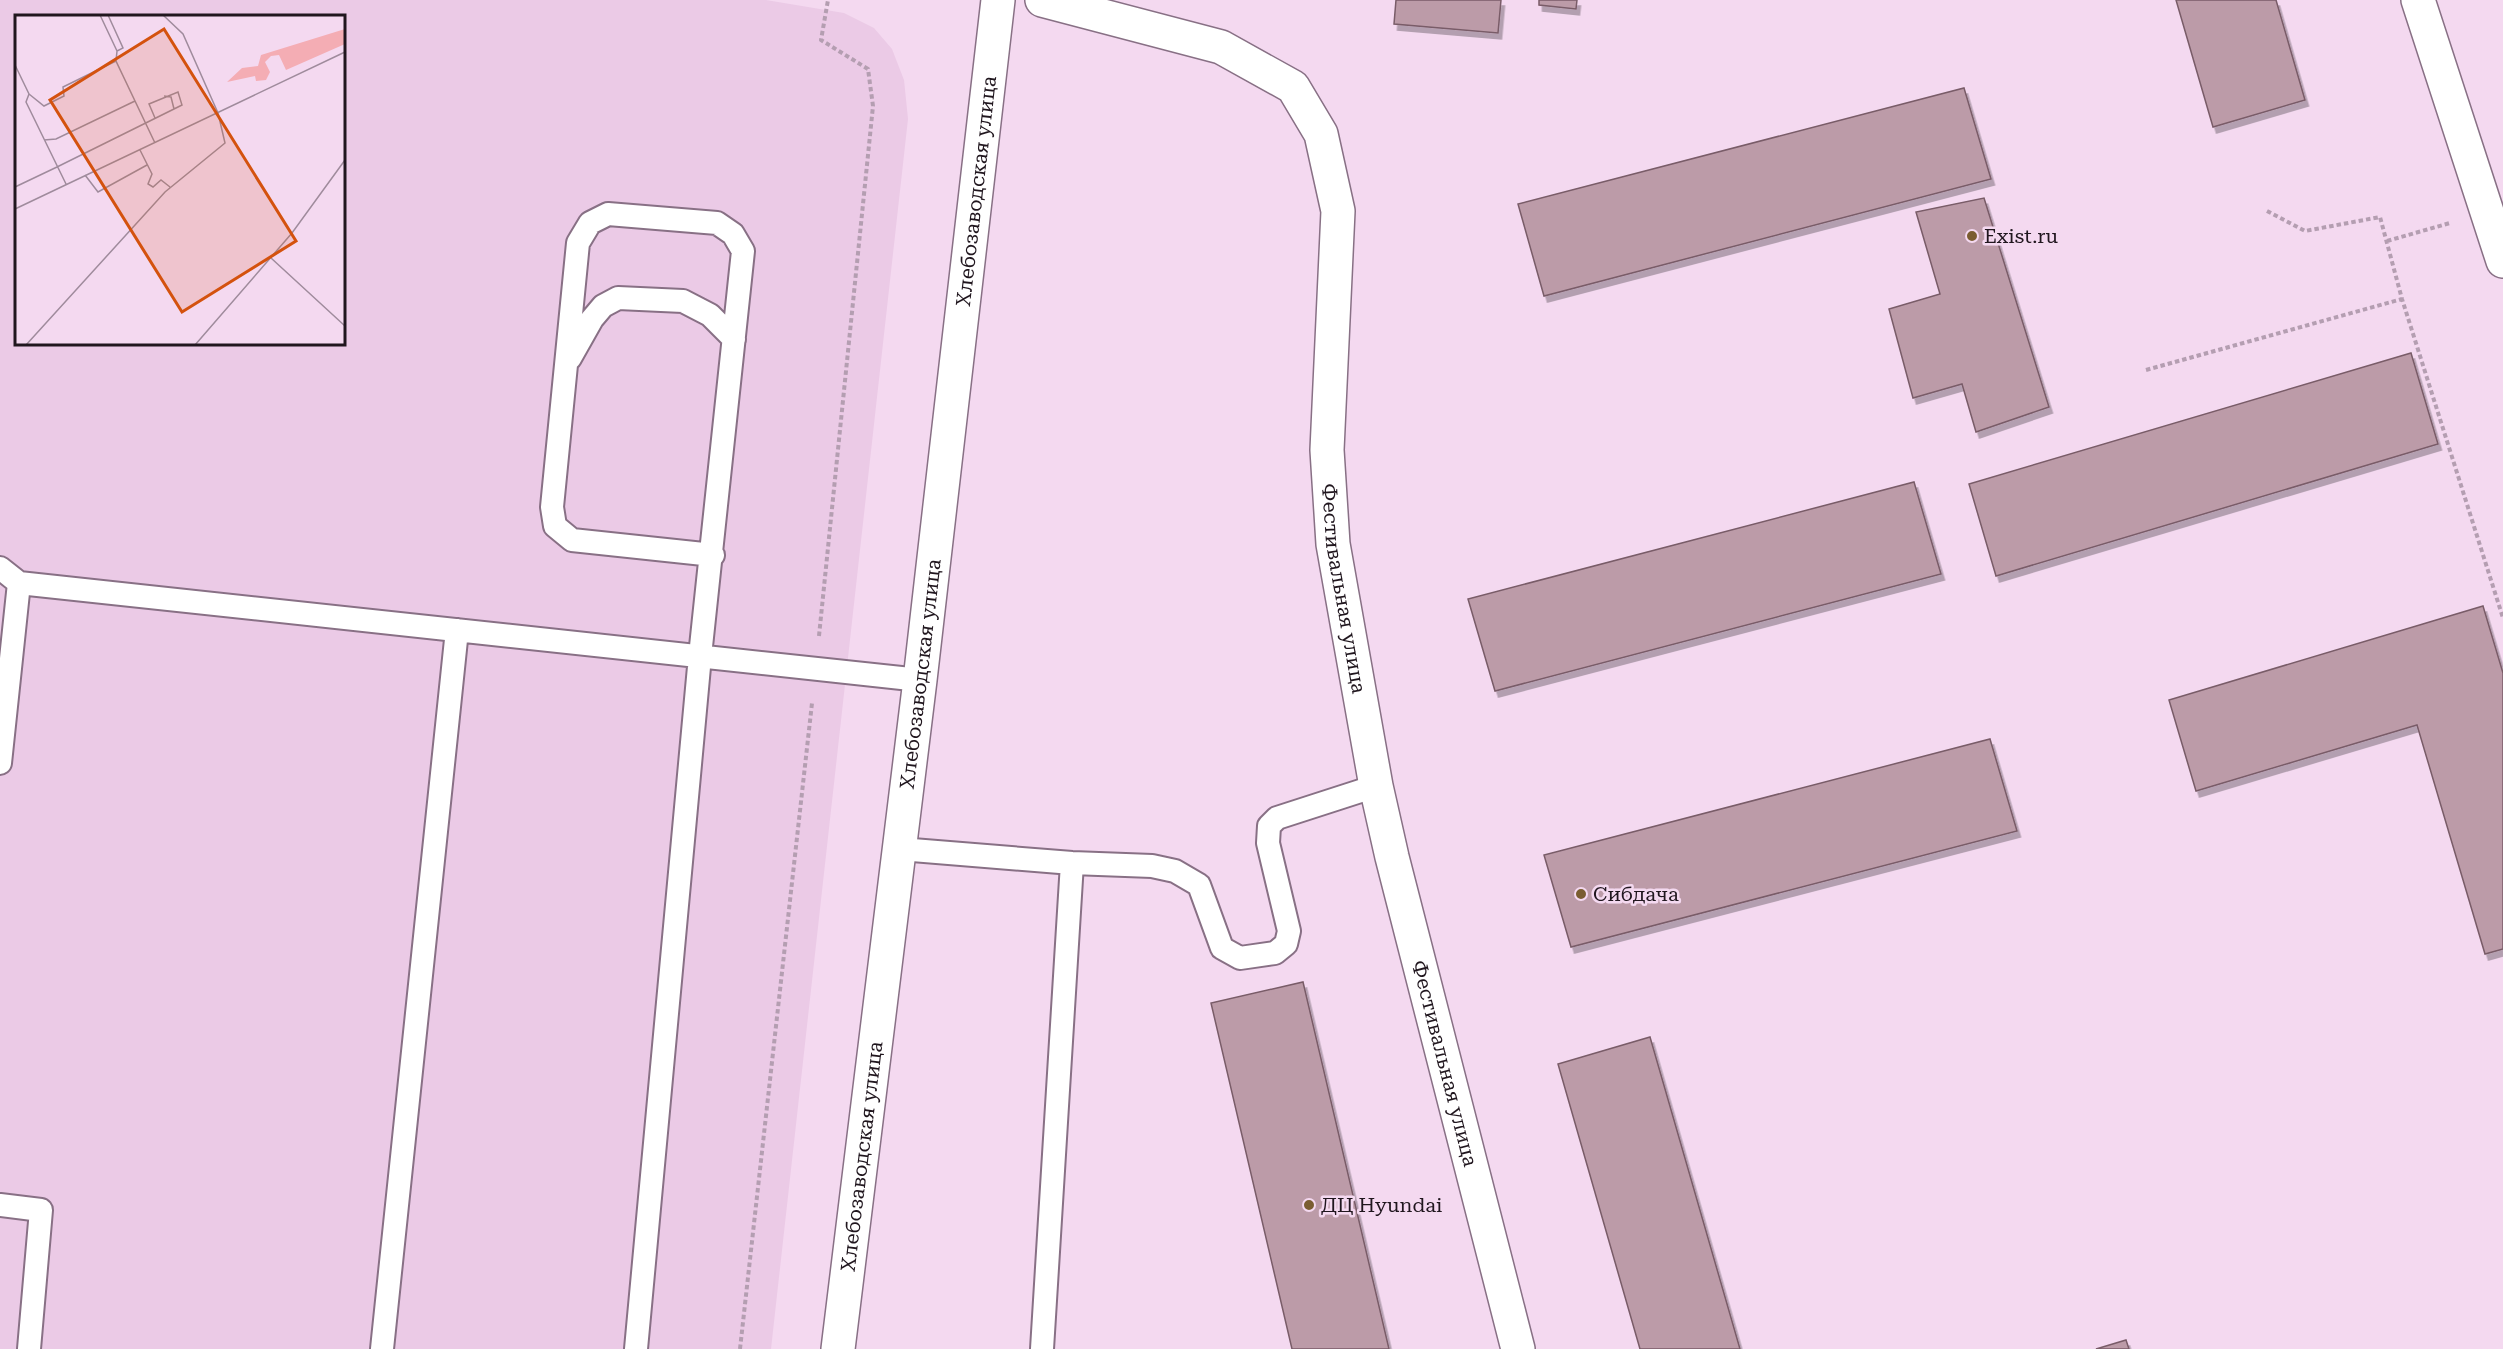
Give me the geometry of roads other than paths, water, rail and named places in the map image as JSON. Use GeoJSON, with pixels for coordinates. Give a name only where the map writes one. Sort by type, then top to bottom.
{"type":"FeatureCollection","features":[{"type":"Feature","properties":{"kind":"main road","name":"Хлебозаводская улица"},"geometry":{"type":"LineString","coordinates":[[838,1349],[900,849],[998,0]]}},
{"type":"Feature","properties":{"kind":"main road","name":"Фестивальная улица"},"geometry":{"type":"LineString","coordinates":[[1042,0],[1221,47],[1293,87],[1321,134],[1338,211],[1327,450],[1333,544],[1376,786],[1392,857],[1518,1349]]}},
{"type":"Feature","properties":{"kind":"main road"},"geometry":{"type":"LineString","coordinates":[[2418,0],[2503,261]]}},
{"type":"Feature","properties":{"kind":"lane"},"geometry":{"type":"LineString","coordinates":[[636,1349],[700,656],[713,555],[743,251],[734,234],[717,223],[608,214],[590,223],[578,243],[552,507],[555,526],[572,540],[713,555]]}},
{"type":"Feature","properties":{"kind":"lane"},"geometry":{"type":"LineString","coordinates":[[565,367],[592,319],[603,306],[618,298],[683,302],[710,315],[734,339]]}},
{"type":"Feature","properties":{"kind":"lane"},"geometry":{"type":"LineString","coordinates":[[0,568],[20,583],[920,680]]}},
{"type":"Feature","properties":{"kind":"lane"},"geometry":{"type":"LineString","coordinates":[[0,763],[20,583]]}},
{"type":"Feature","properties":{"kind":"lane"},"geometry":{"type":"LineString","coordinates":[[382,1349],[457,630]]}},
{"type":"Feature","properties":{"kind":"lane"},"geometry":{"type":"LineString","coordinates":[[900,849],[1152,867],[1175,871],[1199,885],[1222,948],[1240,958],[1275,953],[1286,944],[1289,931],[1268,843],[1269,826],[1277,818],[1376,786]]}},
{"type":"Feature","properties":{"kind":"lane"},"geometry":{"type":"LineString","coordinates":[[1042,1349],[1072,863]]}},
{"type":"Feature","properties":{"kind":"lane"},"geometry":{"type":"LineString","coordinates":[[0,1205],[41,1210],[29,1349]]}},
{"type":"Feature","properties":{"kind":"place","name":"Exist.ru"},"geometry":{"type":"Point","coordinates":[1972,236]}},
{"type":"Feature","properties":{"kind":"place","name":"Сибдача"},"geometry":{"type":"Point","coordinates":[1581,894]}},
{"type":"Feature","properties":{"kind":"place","name":"ДЦ Hyundai"},"geometry":{"type":"Point","coordinates":[1309,1205]}}]}
